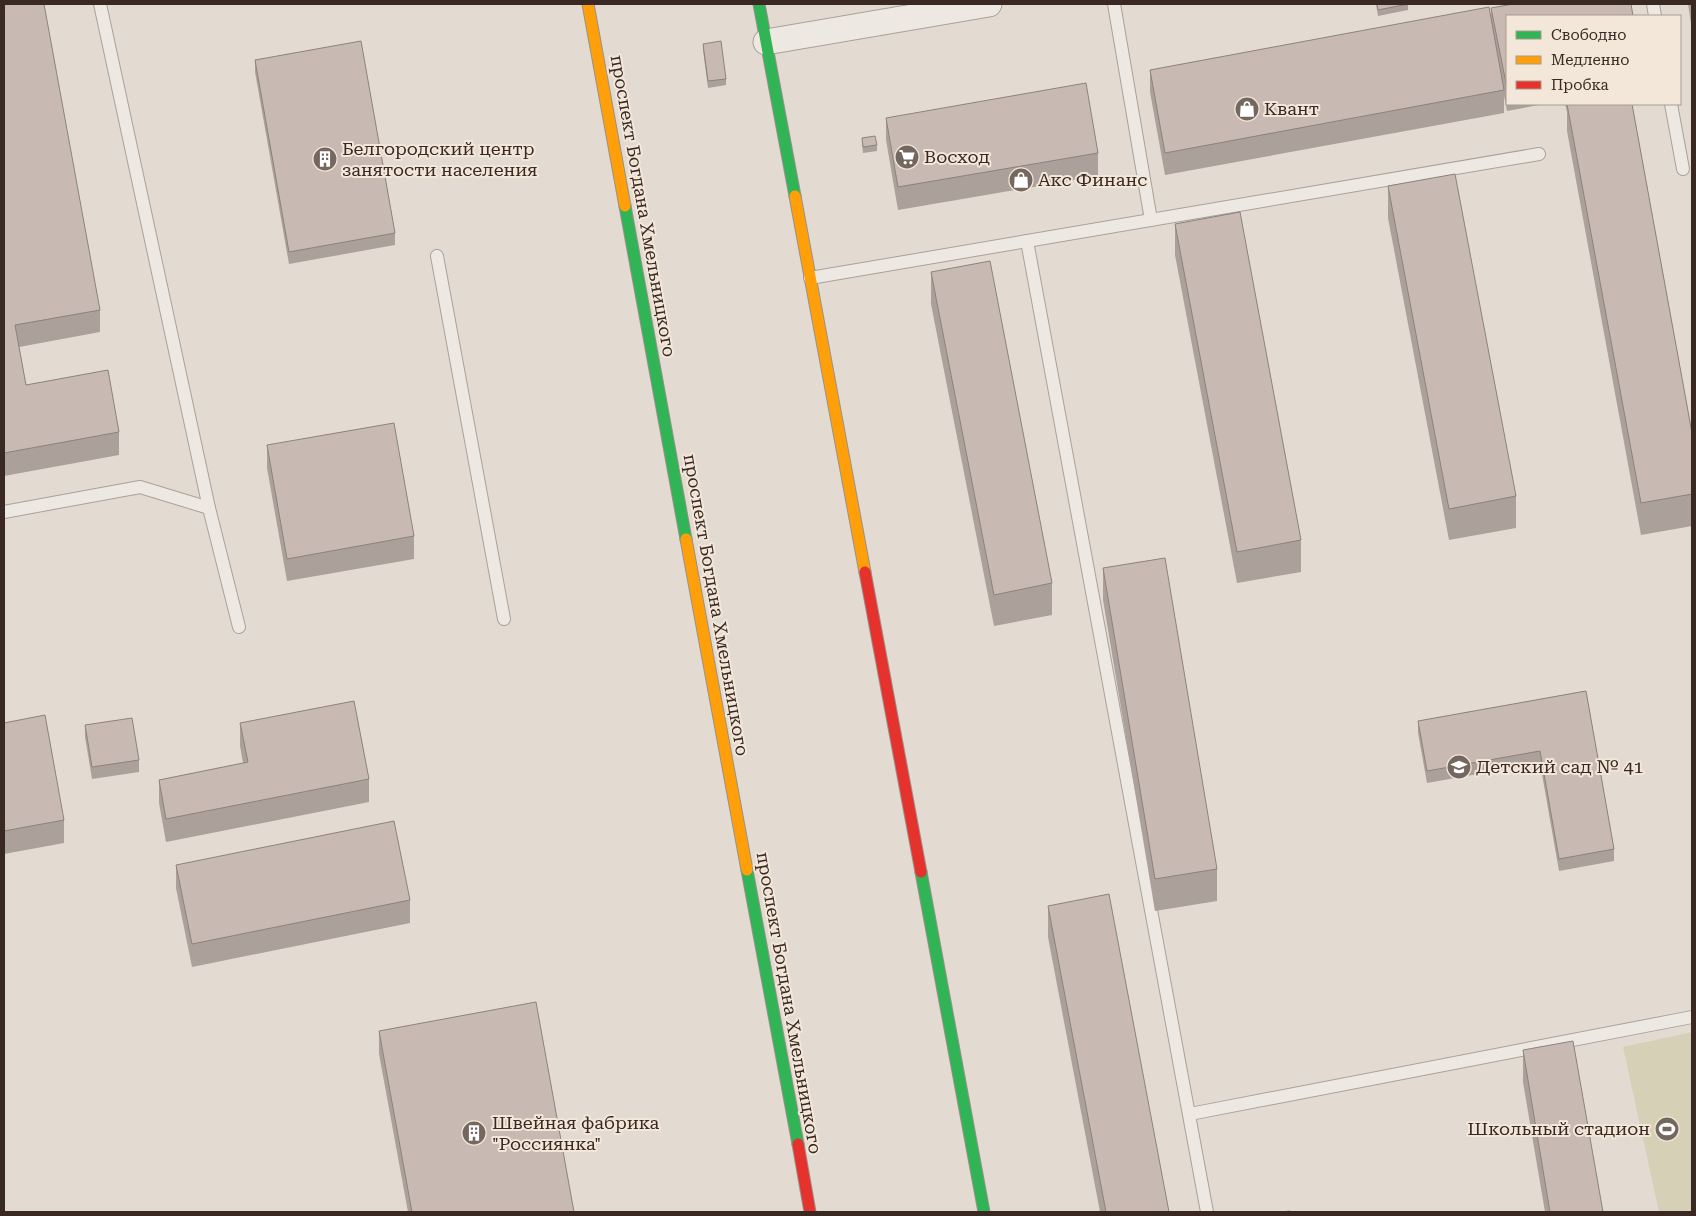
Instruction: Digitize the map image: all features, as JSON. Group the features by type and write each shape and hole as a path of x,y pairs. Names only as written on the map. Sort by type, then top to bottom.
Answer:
{"street":[{"name":"проспект Богдана Хмельницкого","path":"588,4 810,1212"},
{"path":"759,4 984,1212"},
{"path":"766,42 989,4"}],"lane":[{"path":"100,4 209,508 239,627"},
{"path":"1114,4 1151,220"},
{"path":"1671,105 1683,169"},
{"path":"810,278 1539,154"},
{"path":"1027,241 1207,1212"},
{"path":"438,256 504,619"},
{"path":"4,512 140,487 209,508"},
{"path":"1190,1114 1692,1017"}],"shaded area":[{"name":"Школьный стадион","path":"1692,1032 1692,1212 1659,1212 1623,1047"}],"building":[{"path":"4,4 44,4 100,310 15,325 26,385 108,370 119,432 4,453"},
{"path":"1377,4 1408,4 1378,10"},
{"path":"1513,4 1631,4 1633,15 1506,15 1506,83 1491,8"},
{"path":"1489,7 1504,90 1165,153 1150,70"},
{"name":"Белгородский центр занятости населения","path":"361,41 395,233 289,252 255,60"},
{"path":"721,41 726,79 708,81 703,44"},
{"path":"1086,83 1098,153 898,187 886,118"},
{"path":"1567,105 1632,105 1692,433 1692,494 1641,503"},
{"path":"875,136 877,145 863,147 862,138"},
{"path":"1455,174 1516,496 1449,509 1388,186"},
{"path":"1240,212 1301,540 1237,552 1175,224"},
{"path":"990,261 1052,583 994,595 931,272"},
{"path":"394,423 414,536 287,559 267,445"},
{"path":"1165,558 1217,869 1155,879 1103,568"},
{"path":"1586,691 1614,849 1559,859 1540,751 1427,771 1418,721"},
{"path":"354,701 369,779 166,819 159,780 248,762 240,723"},
{"path":"45,715 64,820 4,831 4,723"},
{"path":"132,718 139,760 92,767 85,725"},
{"path":"394,821 410,900 192,944 176,865"},
{"path":"1109,894 1169,1212 1106,1212 1048,906"},
{"name":"Швейная фабрика \"Россиянка\"","path":"536,1002 574,1212 412,1212 379,1031"},
{"path":"1573,1041 1603,1212 1550,1212 1523,1050"}],"traffic: fast":[{"path":"759,4 795,196"},
{"path":"625,206 686,539"},
{"path":"747,870 798,1144"},
{"path":"921,872 984,1212"}],"traffic: slow":[{"path":"588,4 625,206"},
{"path":"795,196 865,572"},
{"path":"686,539 747,870"}],"traffic: jam":[{"path":"865,572 921,872"},
{"path":"798,1144 810,1212"}],"place":[{"name":"Квант","path":"1247,109"},
{"name":"Восход","path":"907,157"},
{"name":"Белгородский центр занятости населения","path":"325,159"},
{"name":"Акс Финанс","path":"1021,180"},
{"name":"Детский сад № 41","path":"1459,767"},
{"name":"Школьный стадион","path":"1667,1129"},
{"name":"Швейная фабрика \"Россиянка\"","path":"474,1133"}]}
